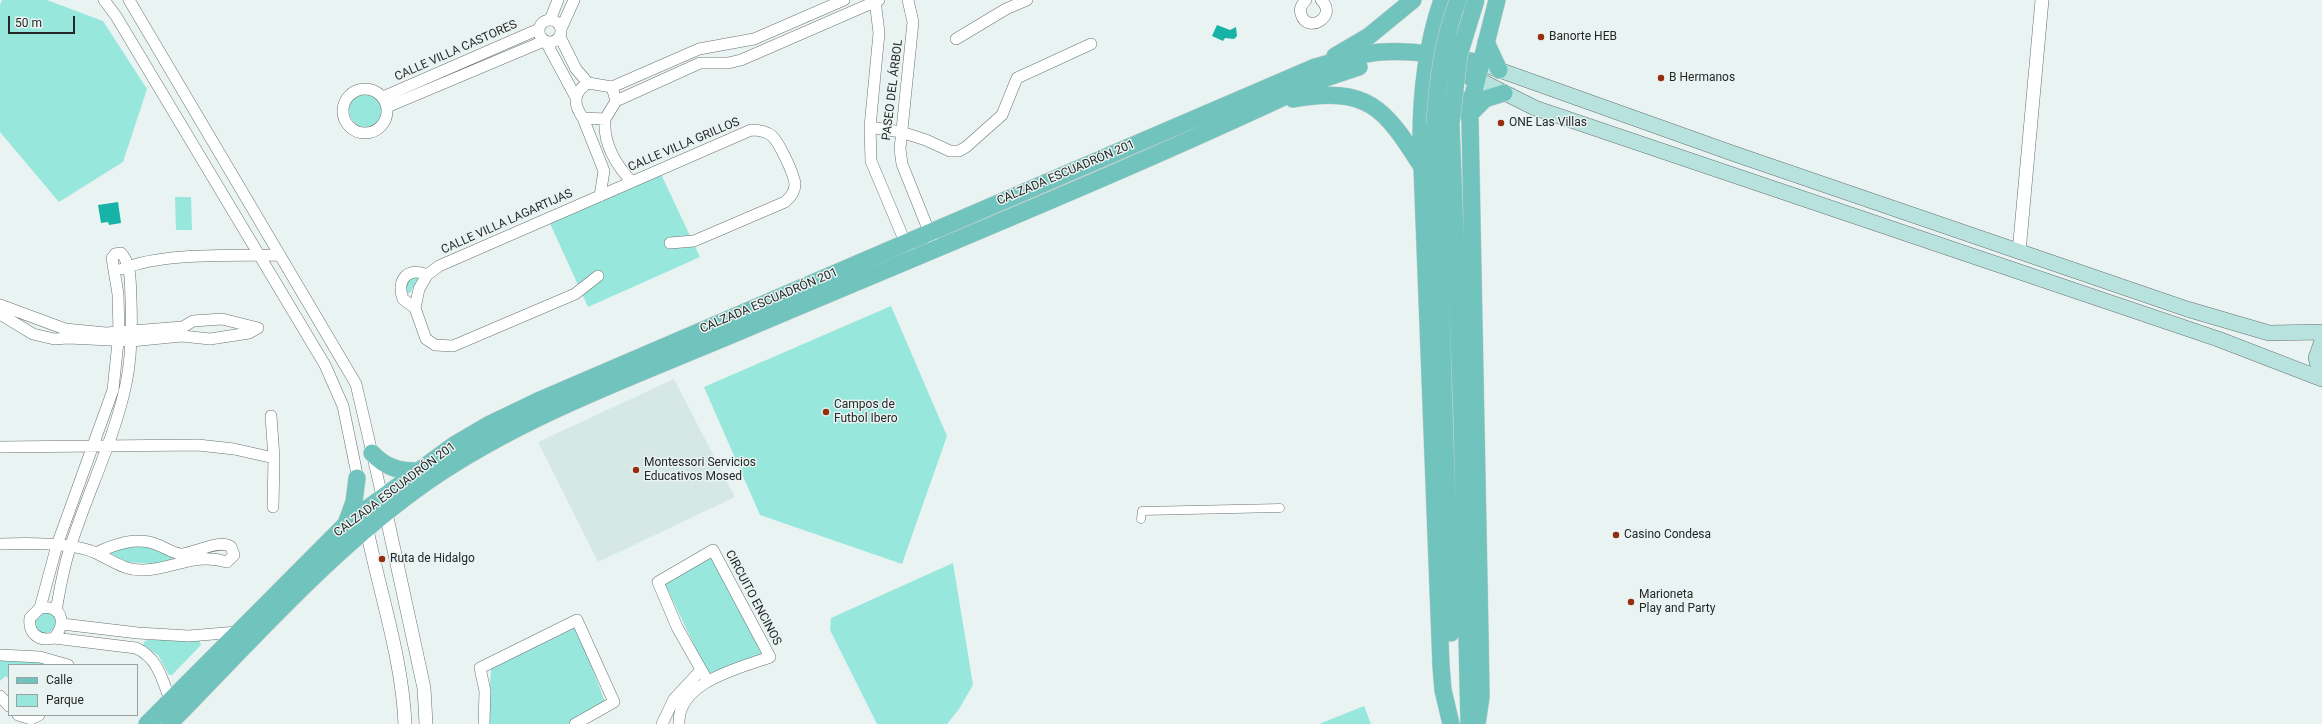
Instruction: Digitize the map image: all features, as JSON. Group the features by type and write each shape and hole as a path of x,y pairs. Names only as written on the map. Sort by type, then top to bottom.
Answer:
{"main road":[{"path":"1315,67 1369,36 1413,0"},
{"path":"1451,724 1446,414 1438,253 1435,124 1440,68 1448,26 1458,0"},
{"path":"1469,724 1462,418 1451,124 1459,55 1476,0"},
{"path":"1477,724 1481,697 1470,116 1490,22 1497,0"},
{"path":"1441,4 1426,59 1421,103 1440,660 1443,690 1451,724"},
{"path":"1441,4 1446,26 1454,32 1464,35 1479,32 1490,22"},
{"path":"1486,42 1506,73 1506,94"},
{"name":"CALZADA ESCUADRÓN 201","path":"169,724 344,548 367,529 384,504 417,470 488,425 540,400 1315,67 1380,52 1426,59 1479,71"},
{"name":"CALZADA ESCUADRÓN 201","path":"150,723 170,700 346,524 364,511 384,504 523,426 936,249 1273,102 1320,80 1358,67 1426,59"},
{"path":"1479,71 1506,73 2019,252 2258,331 2283,334 2322,332"},
{"path":"1479,71 1506,94 1535,108 2225,342 2322,379"},
{"path":"1421,103 1430,95 1440,92 1451,93 1461,99 1470,116"},
{"path":"1273,102 1328,94 1356,97 1386,117 1400,133 1423,168"},
{"path":"1470,116 1485,99 1506,94"},
{"path":"2322,341 2316,358 2322,379"},
{"path":"372,453 381,462 392,468 404,471 417,470"},
{"path":"346,524 354,502 357,478"}],"street":[{"path":"104,0 116,16 336,387 343,406 367,529 382,588 404,702 405,724"},
{"path":"129,0 356,384 424,688 426,724"},
{"path":"550,20 558,0"},
{"path":"545,41 556,41 561,33 574,0"},
{"path":"600,196 604,171 582,118 577,110 575,96 545,41 539,35 539,29 544,21 550,20 558,23 576,69 588,83 612,87 699,49 754,39 844,0"},
{"path":"632,182 620,169 612,156 605,134 605,119 616,101 700,63 728,63 741,60 877,0"},
{"name":"PASEO DEL ÁRBOL","path":"877,0 879,33 870,127 871,161 875,174 906,242 916,257"},
{"name":"PASEO DEL ÁRBOL","path":"908,0 913,22 900,149 902,164 936,249"},
{"path":"956,39 1004,4 1027,0"},
{"path":"1304,0 1300,9 1302,17 1308,22 1317,23 1326,15 1326,6 1321,0"},
{"path":"2019,252 2042,0"},
{"name":"CALLE VILLA CASTORES","path":"539,29 385,102 545,41"},
{"path":"870,127 901,132 926,140 950,151 959,151 966,147 1002,115 1017,78 1090,44"},
{"path":"575,96 582,87 588,83"},
{"path":"612,87 616,101"},
{"path":"582,118 605,119"},
{"name":"CALLE VILLA GRILLOS","path":"600,196 751,130 766,132 778,142 793,177 794,190 791,197 785,202 694,241 670,243"},
{"name":"CALLE VILLA LAGARTIJAS","path":"414,308 419,289 427,275 439,266 600,196"},
{"path":"40,657 48,639 60,631 62,624 56,610 62,576 70,547 108,445 126,384 132,336 127,263 121,253 115,254 113,268 118,294 118,337 113,390 56,545 40,608 30,618 29,625 36,637 48,639 88,642 136,648 146,652 154,660 170,700"},
{"path":"113,268 127,263 165,259 280,254"},
{"path":"427,275 420,272 412,273 404,277 400,284 403,299 414,308 426,339 434,345 453,346 575,294 598,276"},
{"path":"0,305 65,329 118,337"},
{"path":"0,314 24,330 44,337 182,336 201,339 222,338 249,333 258,328 222,319 193,321 183,328 132,336"},
{"path":"271,416 274,458 273,507"},
{"path":"0,446 198,445 234,449 274,458"},
{"path":"1141,518 1142,511 1280,508"},
{"path":"0,544 56,545 70,547 96,553 118,566 142,570 161,568 179,558 155,544 142,541 119,544 96,553"},
{"name":"CIRCUITO ENCINOS","path":"678,702 707,680 770,657 713,550 658,582 677,627 707,680"},
{"path":"40,608 51,608 56,610"},
{"path":"484,724 485,691 480,668 576,620 614,702 575,724"},
{"path":"62,624 138,633 189,636 237,632"},
{"path":"88,642 89,628"},
{"path":"136,648 138,633"},
{"path":"0,655 40,657 64,664"},
{"name":"CIRCUITO ENCINOS","path":"662,724 701,670"},
{"path":"0,696 8,705"},
{"path":"678,702 679,724"},
{"path":"17,718 31,719 38,716"}],"shaded area":[{"name":"Montessori Servicios Educativos Mosed","path":"674,379 735,497 598,562 538,442"}],"green space":[{"path":"2,0 47,0 103,21 147,89 123,162 59,202 0,132 0,5"},
{"path":"366,93 378,98 383,110 378,122 366,127 354,122 349,110 354,98"},
{"path":"660,172 700,257 588,307 548,219"},
{"path":"175,197 191,197 192,230 176,230"},
{"path":"421,275 409,294 405,289 406,280"},
{"name":"Campos de Futbol Ibero","path":"891,306 947,436 902,564 760,515 704,387"},
{"path":"127,546 148,546 171,555 172,558 171,561 154,564 115,561 110,555 111,552"},
{"path":"714,556 763,653 708,674 664,582"},
{"path":"953,563 973,685 959,709 947,724 877,724 830,630 831,618"},
{"path":"45,611 53,614 56,622 53,630 45,633 37,630 34,622 37,614"},
{"path":"577,627 605,702 571,724 488,724 491,668"},
{"path":"147,640 199,640 201,645 172,675 169,675 158,655 143,645"},
{"path":"0,661 41,661 50,664 8,664 8,679 6,676 0,681"},
{"path":"1364,706 1371,724 1319,724"}],"water":[{"path":"1217,25 1230,30 1236,27 1237,36 1234,39 1225,38 1223,41 1212,36"},
{"path":"118,202 121,223 109,225 108,222 101,223 98,205"}],"place":[{"name":"Banorte HEB","path":"1541,37"},
{"name":"B Hermanos","path":"1661,78"},
{"name":"ONE Las Villas","path":"1501,123"},
{"name":"Campos de Futbol Ibero","path":"826,412"},
{"name":"Montessori Servicios Educativos Mosed","path":"636,470"},
{"name":"Casino Condesa","path":"1616,535"},
{"name":"Ruta de Hidalgo","path":"382,559"},
{"name":"Marioneta Play and Party","path":"1631,602"}]}
